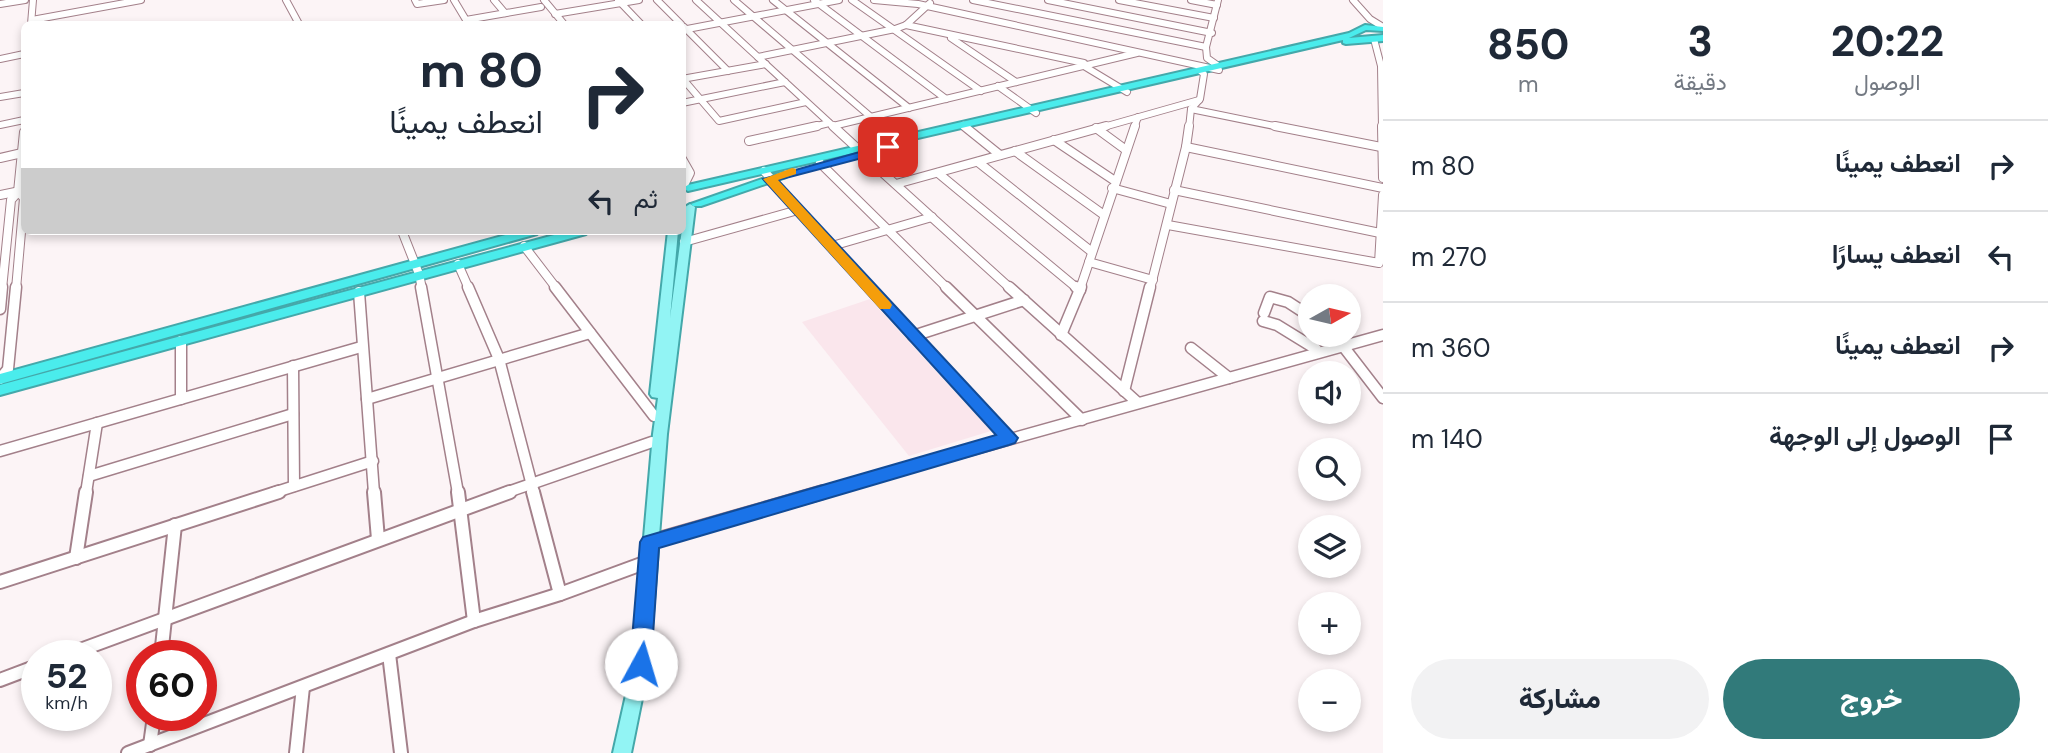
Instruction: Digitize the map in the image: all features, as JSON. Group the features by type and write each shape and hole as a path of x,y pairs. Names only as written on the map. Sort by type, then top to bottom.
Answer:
{"highway":[{"path":"690,207 767,175 1352,35 1363,28 1381,27"},
{"path":"1363,28 1370,35 1379,38"},
{"path":"1213,69 1338,42 1379,38"},
{"path":"686,187 767,175 860,151"},
{"path":"686,188 699,194 690,207"},
{"path":"0,379 417,269 518,238 545,235"},
{"path":"0,390 359,292 417,269 458,264 518,238"}],"main road":[{"path":"622,753 641,664 650,536 645,501 679,247 674,235"},
{"path":"655,436 654,416 682,235"}],"street":[{"path":"0,4 25,0"},
{"path":"31,21 33,0"},
{"path":"36,21 141,0"},
{"path":"286,0 297,21"},
{"path":"415,0 418,4 444,0"},
{"path":"454,0 466,20 541,7"},
{"path":"494,0 505,13"},
{"path":"536,0 553,21"},
{"path":"544,0 561,21"},
{"path":"555,14 639,0"},
{"path":"657,0 677,21"},
{"path":"696,0 1138,403"},
{"path":"734,0 871,117"},
{"path":"774,0 909,108"},
{"path":"686,27 839,0"},
{"path":"852,0 981,91"},
{"path":"874,0 930,3 1213,69"},
{"path":"973,0 1206,47"},
{"path":"1048,0 1212,33"},
{"path":"1119,0 1214,18"},
{"path":"1191,0 1218,2 1212,33 1206,47 1207,58 1213,69"},
{"path":"1353,0 1381,27"},
{"path":"620,2 638,21"},
{"path":"816,2 946,99"},
{"path":"1124,30 1136,2"},
{"path":"758,57 895,29 906,25 930,3"},
{"path":"1363,28 1364,13"},
{"path":"906,25 1086,65 1125,90"},
{"path":"686,30 728,71"},
{"path":"945,34 1016,82"},
{"path":"1379,38 1383,178"},
{"path":"749,141 871,117 1141,52"},
{"path":"0,59 21,55"},
{"path":"686,79 765,64"},
{"path":"1124,391 1168,225 1186,147 1191,109 1200,99 1213,69"},
{"path":"686,80 719,121 806,102"},
{"path":"686,102 785,82"},
{"path":"998,86 1034,111"},
{"path":"0,97 21,94"},
{"path":"896,184 1200,99"},
{"path":"1191,109 1381,147"},
{"path":"1061,335 1080,290 1138,117"},
{"path":"0,125 21,121"},
{"path":"965,127 1000,155"},
{"path":"1096,128 1126,150"},
{"path":"1054,140 1113,185 1171,205"},
{"path":"1186,147 1383,188"},
{"path":"1015,151 1104,215"},
{"path":"0,158 21,153"},
{"path":"978,162 1092,252"},
{"path":"820,163 1082,420"},
{"path":"686,166 690,180 686,185"},
{"path":"938,173 1080,290"},
{"path":"767,175 913,337 1009,438"},
{"path":"1174,190 1380,233"},
{"path":"0,195 21,191"},
{"path":"0,309 3,241 11,200 21,191"},
{"path":"1168,225 1379,263 1383,195"},
{"path":"679,247 799,210"},
{"path":"832,246 932,217"},
{"path":"0,379 8,369 21,230"},
{"path":"403,235 417,269 461,509 474,621"},
{"path":"518,238 654,416"},
{"path":"1089,262 1153,280"},
{"path":"458,264 499,359 561,594"},
{"path":"2,277 17,273"},
{"path":"359,292 360,347 379,539"},
{"path":"1298,309 1270,297 1264,317 1298,337"},
{"path":"913,337 1024,300"},
{"path":"367,399 590,332"},
{"path":"1362,340 1383,335"},
{"path":"181,341 181,399"},
{"path":"0,451 360,347"},
{"path":"1313,347 1316,353"},
{"path":"650,536 1082,420 1337,347"},
{"path":"1341,347 1383,398"},
{"path":"1191,348 1229,378"},
{"path":"293,366 294,486"},
{"path":"89,476 292,414"},
{"path":"76,558 97,423"},
{"path":"107,640 655,436"},
{"path":"0,582 373,461"},
{"path":"163,640 175,525"},
{"path":"128,753 159,746 474,621 561,594 648,562"},
{"path":"389,654 401,753"},
{"path":"0,680 21,672"},
{"path":"296,753 303,687"}],"shaded area":[{"path":"870,299 991,431 909,456 802,322"}],"slow traffic":[{"path":"792,172 769,179 885,305"}],"route":[{"path":"641,664 649,542 1009,438 769,179 820,163 888,147"}]}
